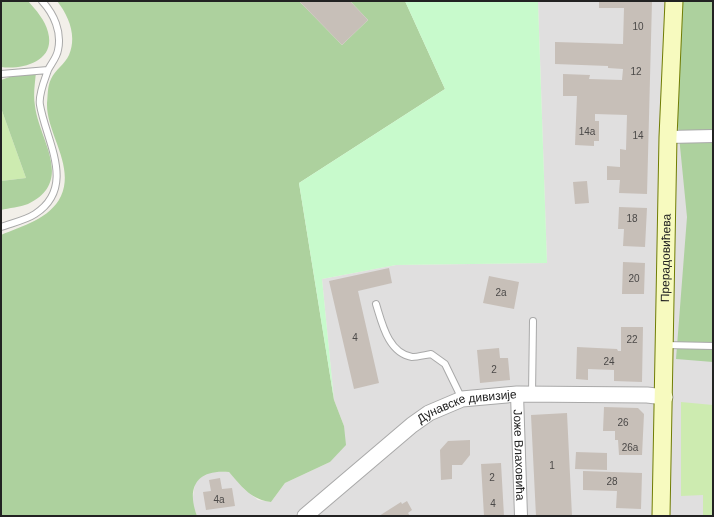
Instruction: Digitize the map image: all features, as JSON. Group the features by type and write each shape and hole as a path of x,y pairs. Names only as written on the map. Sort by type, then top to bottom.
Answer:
{"main road":[{"name":"Прерадовићева","path":"661,516 665,397 668,137 674,1"}],"street":[{"path":"668,137 713,136"},
{"name":"Дунавске дивизије","path":"305,516 412,425 429,413 462,399 517,394 647,395 665,397"},
{"name":"Јоже Влаховића","path":"517,394 521,516"}],"lane":[{"path":"1,227 35,214 47,203 57,184 54,154 39,103 48,70 58,51 59,39 56,23 42,1"},
{"path":"1,74 48,70"},
{"path":"376,304 384,330 396,350 412,357 431,354 445,364 462,399"},
{"path":"532,394 533,321"},
{"path":"665,345 713,346"}],"shaded area":[{"path":"538,1 713,1 713,516 197,516 192,503 195,483 204,474 216,471 229,472 244,489 258,500 271,502 285,483 330,462 344,426 334,400 322,279 396,265 547,263"}],"green space":[{"path":"1,1 28,1 42,19 47,28 49,42 47,50 36,62 19,67 1,67"},
{"path":"57,1 299,1 342,45 368,20 350,1 405,1 445,89 299,183 334,400 344,426 346,445 330,462 285,483 271,502 257,498 247,492 229,472 218,472 202,477 197,482 193,496 197,516 1,516 1,235 35,221 50,211 61,196 64,184 65,173 51,126 47,103 50,82 69,55 72,41 72,34 68,20"},
{"path":"405,1 538,1 547,263 396,265 322,279 334,400 299,183 445,89"},
{"path":"677,1 713,1 713,362 676,359 687,217 678,126"},
{"path":"36,72 34,102 51,159 52,172 49,184 42,195 28,204 1,210 1,181 26,178 1,108 1,80 15,75"},
{"path":"1,108 26,178 1,181"},
{"path":"681,402 713,405 713,516 703,516 703,495 681,496"}],"building":[{"path":"299,1 350,1 368,20 342,45"},
{"path":"599,1 652,1 647,194 619,193 620,180 607,180 607,166 620,167 620,149 626,150 627,115 595,114 595,121 599,121 599,141 594,141 594,146 575,145 577,96 563,96 563,74 590,75 589,79 622,80 623,69 608,68 608,66 555,64 555,42 623,44 624,8 599,8"},
{"path":"587,181 589,203 575,204 573,182"},
{"path":"619,207 647,208 645,247 623,246 624,229 618,229"},
{"path":"623,262 645,263 644,294 622,294"},
{"path":"389,268 392,283 358,291 379,383 354,389 329,281"},
{"path":"489,276 519,282 514,309 483,303"},
{"path":"621,327 643,327 642,382 614,381 614,370 588,369 588,380 576,379 577,347 617,349 618,351 621,351"},
{"path":"499,348 500,358 508,358 510,380 480,383 477,350"},
{"path":"604,407 638,408 644,414 642,455 619,455 618,440 615,440 615,431 603,431"},
{"path":"567,413 572,516 536,516 531,415"},
{"path":"470,440 470,455 462,465 452,465 452,479 441,480 440,450 448,441"},
{"path":"576,452 607,453 607,470 575,469"},
{"path":"501,463 504,516 484,516 481,464"},
{"path":"583,471 642,473 641,509 616,508 617,491 583,490"},
{"path":"220,478 222,489 232,488 235,506 206,510 203,492 211,491 209,480"},
{"path":"407,501 412,510 408,513 410,516 379,516 401,502 402,504"}]}
